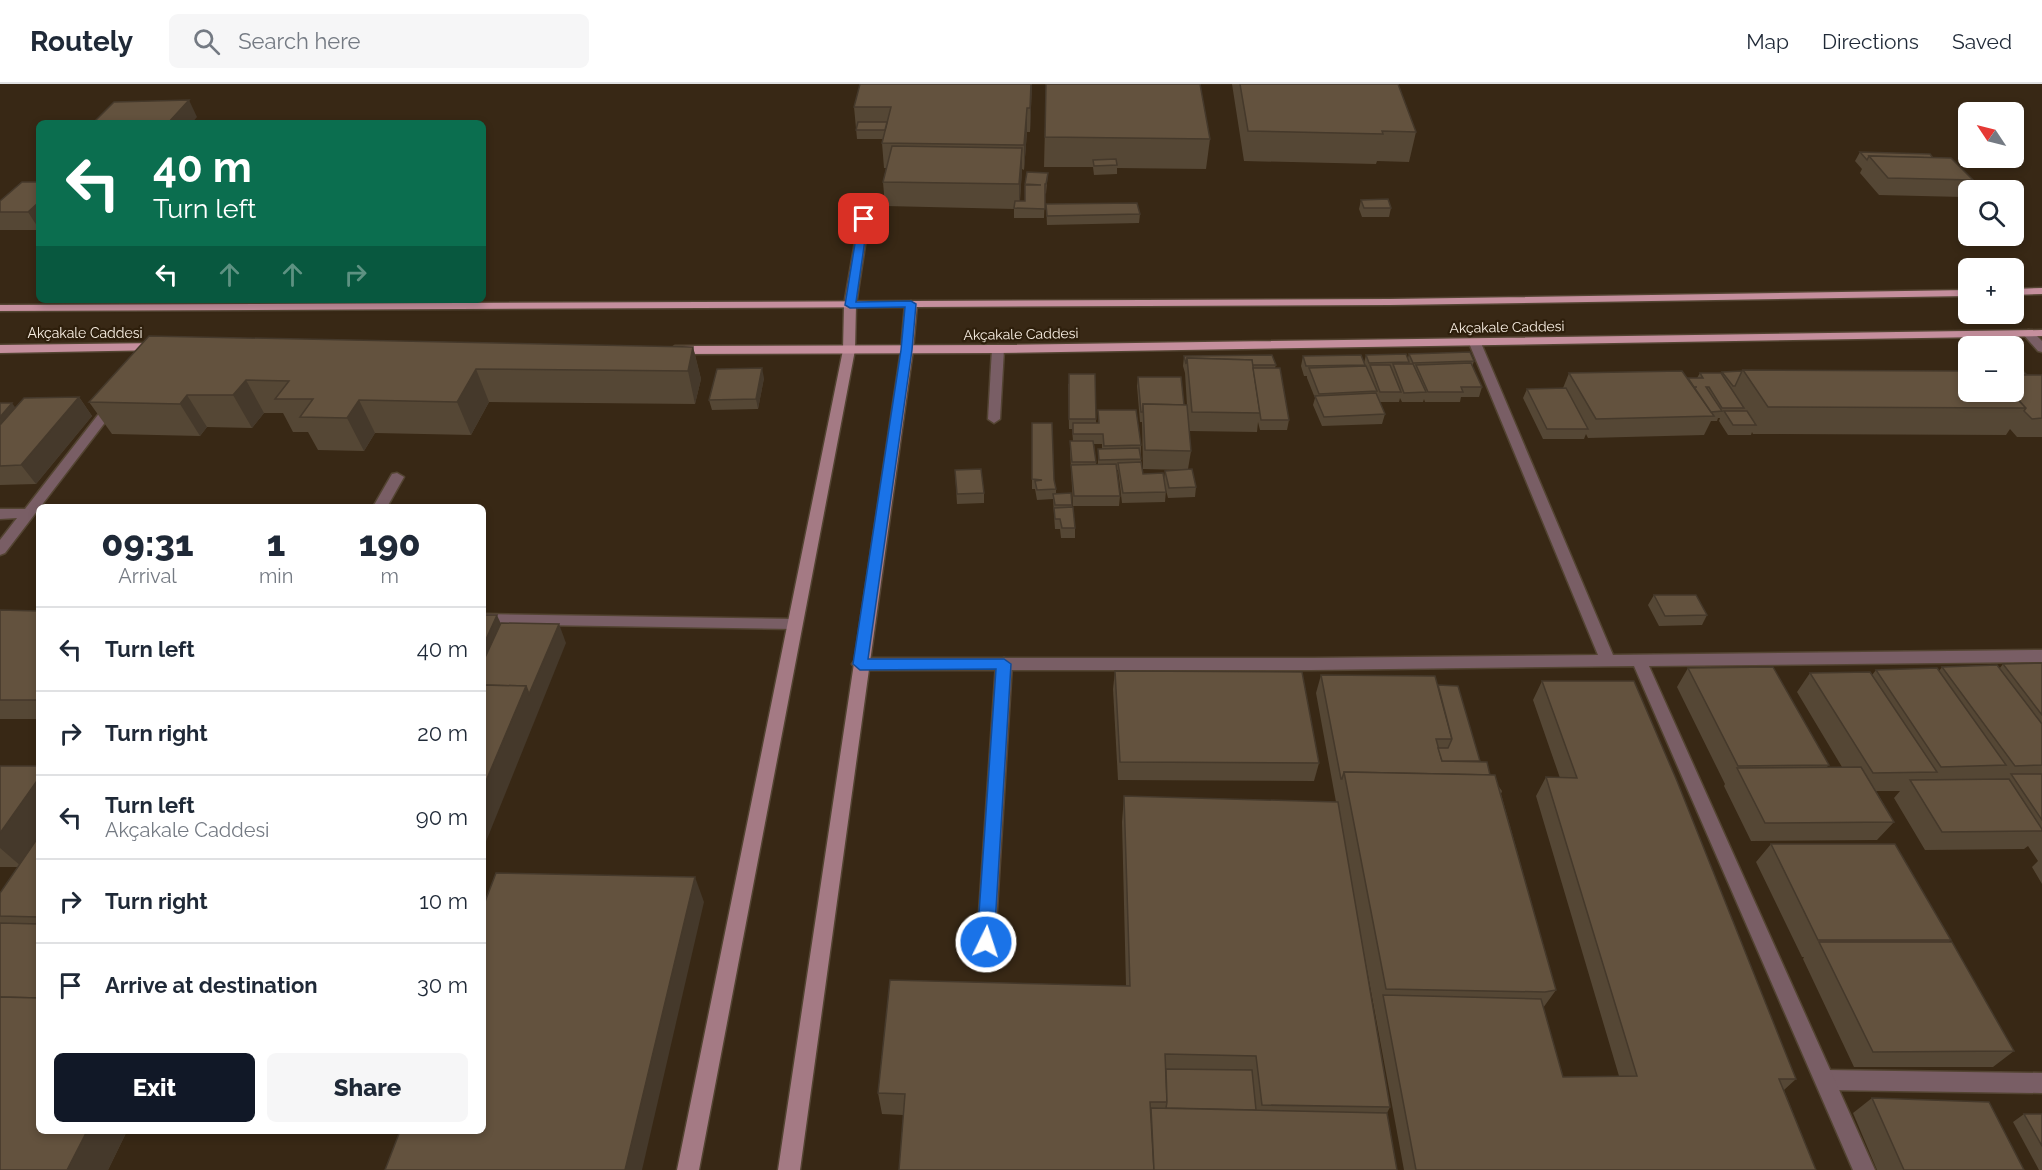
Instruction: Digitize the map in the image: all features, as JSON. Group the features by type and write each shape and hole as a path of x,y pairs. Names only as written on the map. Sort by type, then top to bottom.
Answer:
{"main road":[{"path":"2024,292 2042,291"},
{"name":"Akçakale Caddesi","path":"0,308 1378,302 1958,293"},
{"path":"789,1170 907,350 911,304"},
{"path":"688,1170 849,350 850,305"},
{"name":"Akçakale Caddesi","path":"658,350 998,349 2042,333"},
{"name":"Akçakale Caddesi","path":"0,349 158,350"}],"street":[{"path":"850,305 864,219"},
{"path":"2028,333 2042,348"},
{"path":"1475,343 1608,661"},
{"path":"994,419 998,349"},
{"path":"0,550 121,393"},
{"path":"382,504 397,477"},
{"path":"0,513 28,513"},
{"path":"486,619 795,624"},
{"path":"860,664 1639,661 2042,656"},
{"path":"1639,661 1864,1170"},
{"path":"986,942 1004,664"},
{"path":"1826,1080 2042,1083"}],"building":[{"path":"860,84 1031,84 1024,145 882,143 891,107 854,107"},
{"path":"1046,84 1200,84 1210,139 1045,137"},
{"path":"1240,84 1398,84 1416,132 1382,131 1383,134 1248,131"},
{"path":"189,100 171,120 96,120 114,102"},
{"path":"858,122 887,122 885,130 856,130"},
{"path":"892,146 1022,148 1019,184 883,182"},
{"path":"1860,152 1930,154 1933,158 1869,156 1867,160"},
{"path":"1869,156 1951,158 1958,168 1961,168 1973,180 1888,178"},
{"path":"1116,159 1117,165 1094,166 1093,160"},
{"path":"1027,172 1048,173 1045,184 1045,209 1014,208 1015,201 1025,201 1025,185 1041,185 1025,184"},
{"path":"22,182 36,182 36,205 28,212 0,212 0,201"},
{"path":"1388,199 1391,208 1364,208 1361,200"},
{"path":"1137,203 1140,214 1047,216 1046,204"},
{"path":"149,336 693,347 688,371 476,369 457,402 359,400 347,418 300,417 313,399 275,399 289,381 246,380 233,395 187,395 180,404 89,402"},
{"path":"1470,352 1474,361 1413,363 1409,354"},
{"path":"1406,354 1409,362 1369,363 1366,355"},
{"path":"1272,355 1276,365 1252,365 1252,360 1187,358 1186,364 1184,356"},
{"path":"1361,355 1365,365 1306,366 1303,356"},
{"path":"1187,358 1252,360 1260,413 1192,412"},
{"path":"1471,363 1482,387 1461,387 1463,392 1428,392 1416,365"},
{"path":"1393,364 1413,364 1426,392 1404,393"},
{"path":"1370,365 1390,365 1401,392 1380,392"},
{"path":"1366,366 1377,391 1319,394 1309,368"},
{"path":"762,368 756,399 709,400 717,369"},
{"path":"1253,368 1280,368 1289,420 1261,420"},
{"path":"1743,370 1958,371 1958,402 2020,402 2026,408 1768,407"},
{"path":"1682,371 1714,416 1596,419 1569,373"},
{"path":"1742,371 1735,386 1722,372"},
{"path":"1700,373 1721,373 1744,408 1722,408 1709,387 1706,387 1722,411 1711,412 1688,378 1703,378"},
{"path":"1069,374 1095,374 1096,419 1069,419"},
{"path":"2024,375 2042,375 2042,418 2032,419 2024,411 2026,408 2020,402 2024,402"},
{"path":"1138,377 1181,377 1184,405 1143,404 1143,412 1141,412"},
{"path":"1566,388 1588,429 1547,429 1527,389"},
{"path":"1376,393 1385,414 1324,417 1315,396"},
{"path":"79,397 21,465 0,466 0,425 24,398"},
{"path":"0,403 12,403 0,417"},
{"path":"1143,404 1187,405 1191,451 1145,450"},
{"path":"1098,410 1136,410 1141,445 1104,446 1103,434 1073,434 1073,423 1099,423"},
{"path":"1724,411 1747,411 1756,425 1733,425"},
{"path":"1032,423 1052,423 1056,489 1037,490 1035,481 1042,480 1032,479"},
{"path":"1070,441 1093,441 1096,462 1072,462"},
{"path":"1139,448 1141,459 1099,460 1098,449"},
{"path":"1141,462 1143,474 1163,473 1166,492 1123,493 1118,463"},
{"path":"1116,464 1120,496 1074,496 1071,465"},
{"path":"981,469 984,493 957,494 955,470"},
{"path":"1192,469 1196,487 1169,488 1165,471"},
{"path":"1071,493 1072,505 1055,505 1053,494"},
{"path":"1073,507 1075,528 1062,528 1060,519 1055,519 1054,508"},
{"path":"1654,595 1696,595 1707,615 1665,616"},
{"path":"0,610 36,611 36,700 0,700"},
{"path":"486,615 497,615 486,639"},
{"path":"501,623 559,624 529,694 526,686 486,685 486,656"},
{"path":"2042,663 2042,715 2003,664"},
{"path":"1997,665 2042,724 2042,765 2015,766 1942,667"},
{"path":"1773,667 1829,765 1738,766 1688,668"},
{"path":"1937,668 2006,765 1941,767 1876,670"},
{"path":"1115,671 1302,672 1319,763 1120,762"},
{"path":"1870,672 1937,772 1873,773 1810,673"},
{"path":"1321,675 1435,676 1452,739 1436,739 1442,761 1487,762 1490,775 1344,772 1341,779"},
{"path":"1542,681 1634,681 1677,781 1796,1079 1779,1079 1816,1170 1416,1170 1383,995 1541,999 1563,1077 1637,1076 1546,777 1577,778"},
{"path":"486,685 526,686 486,781"},
{"path":"1438,685 1458,686 1480,761 1442,761 1438,748 1448,748 1452,739"},
{"path":"0,766 36,766 36,782 0,833"},
{"path":"1861,767 1894,822 1765,823 1737,768"},
{"path":"1344,772 1495,775 1556,990 1545,992 1386,989"},
{"path":"2011,774 2042,774 2042,820"},
{"path":"2009,779 2042,831 1942,832 1910,780"},
{"path":"1124,796 1338,802 1390,1107 1262,1105 1256,1056 1165,1054 1167,1102 1150,1102 1154,1170 899,1170 905,1094 878,1093 890,980 1130,986"},
{"path":"36,840 36,917 0,916 0,893"},
{"path":"1771,844 1895,844 1951,940 1818,940"},
{"path":"496,873 695,877 625,1170 385,1170 399,1134 486,1134 486,899"},
{"path":"0,923 36,924 36,998 0,997"},
{"path":"1819,942 1952,942 2014,1051 1873,1052"},
{"path":"0,997 36,998 36,1134 85,1134 67,1170 0,1170"},
{"path":"1166,1069 1252,1070 1256,1110 1166,1108"},
{"path":"1872,1098 1989,1102 2024,1170 1904,1170"},
{"path":"1151,1108 1387,1113 1397,1170 1154,1170"},
{"path":"2024,1114 2042,1114 2042,1146"}],"route":[{"path":"864,219 850,305 911,304 907,350 860,664 1004,664 986,942"}]}
